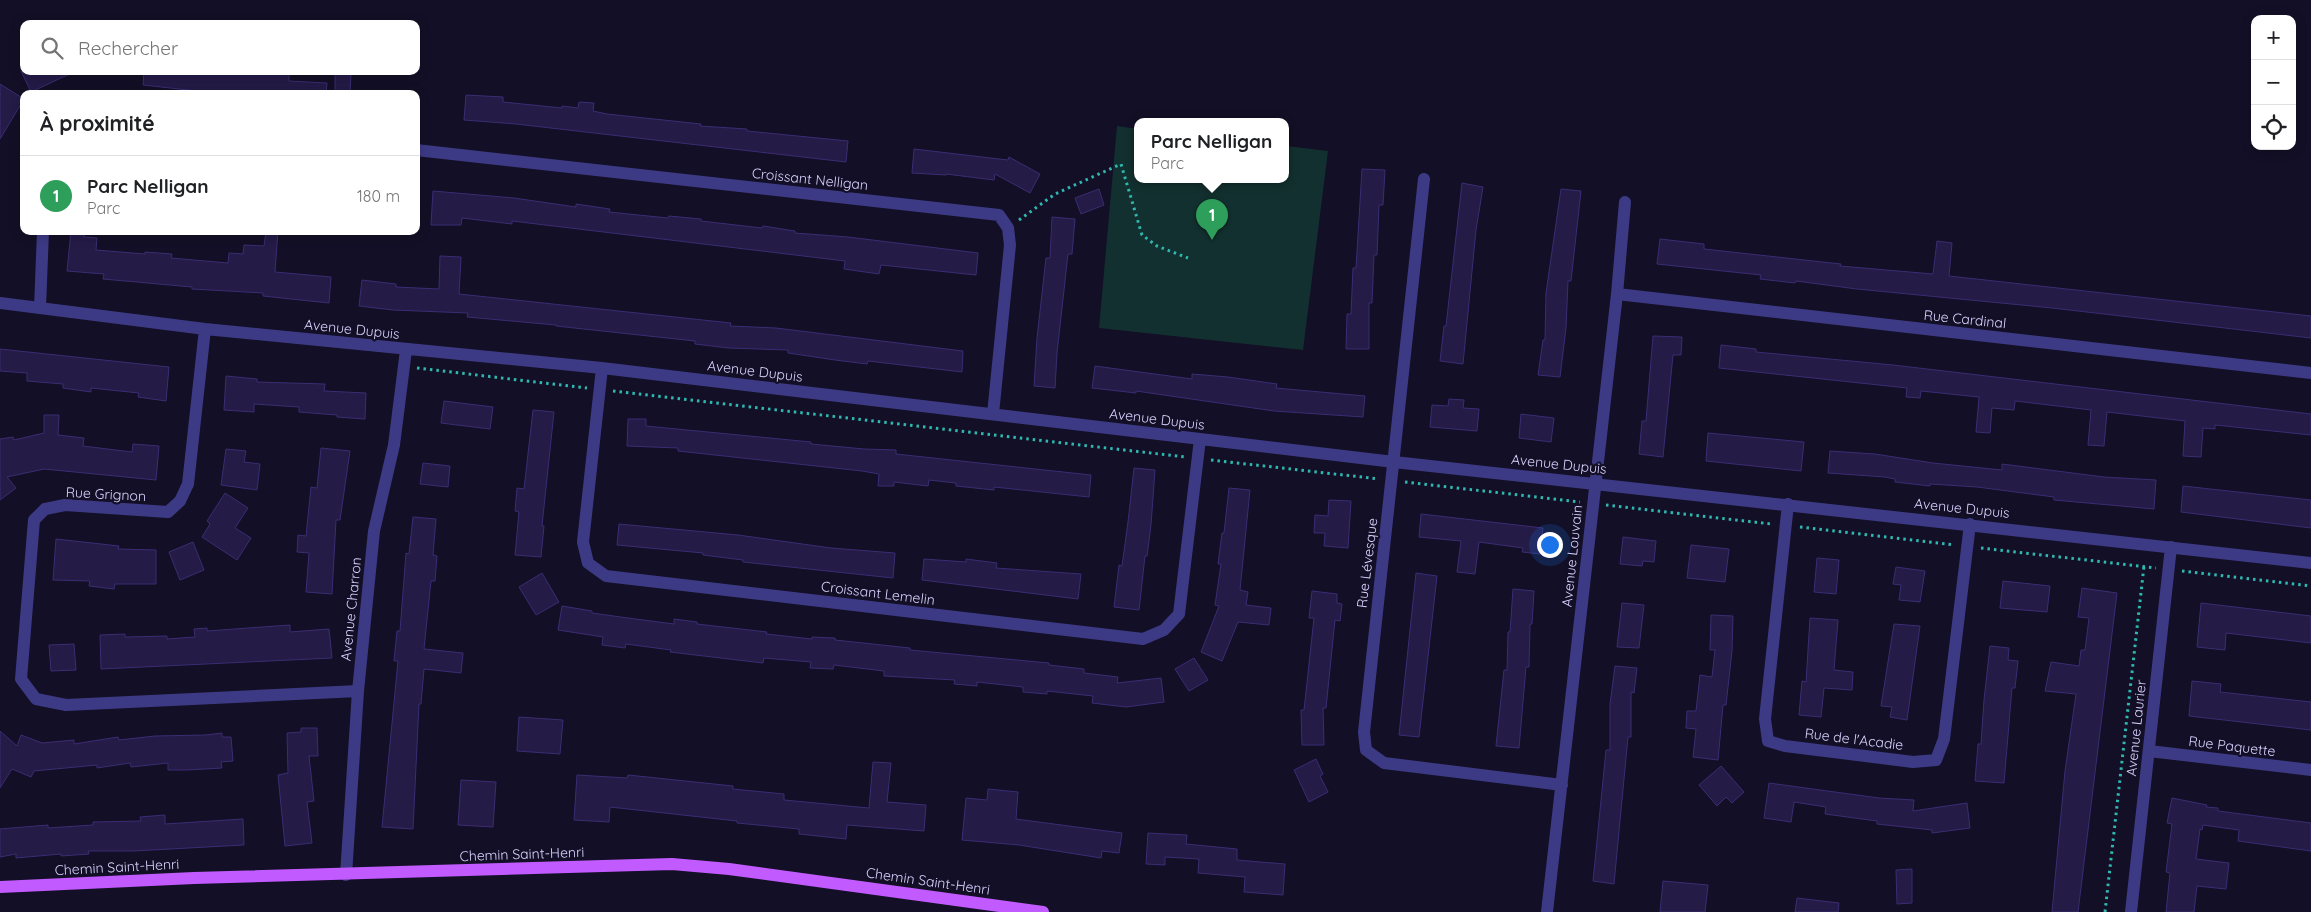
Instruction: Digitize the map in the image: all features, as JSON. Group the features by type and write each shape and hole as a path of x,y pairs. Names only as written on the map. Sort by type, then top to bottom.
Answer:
{"main road":[{"name":"Chemin Saint-Henri","path":"0,887 194,878 672,864 729,869 1042,912"}],"street":[{"name":"Croissant Nelligan","path":"420,150 999,215 1008,228"},
{"name":"Rue Lévesque","path":"1424,179 1364,732 1366,750 1384,764 1562,785"},
{"name":"Avenue Louvain","path":"1547,912 1594,483 1617,294 1625,202"},
{"path":"993,414 1010,245 1008,228"},
{"path":"40,308 43,235"},
{"name":"Rue Cardinal","path":"1617,294 2311,373"},
{"name":"Avenue Dupuis","path":"0,304 205,329 602,368 1394,462 2311,563"},
{"name":"Rue Grignon","path":"205,329 188,484 180,501 168,512 65,505 45,509 34,520 21,679 36,699 66,705 358,691"},
{"name":"Avenue Charron","path":"346,875 358,691 374,532 394,445 406,350"},
{"name":"Croissant Lemelin","path":"602,368 583,542 588,563 606,576 1143,639 1164,630 1179,614 1200,439"},
{"name":"Rue de l'Acadie","path":"1788,504 1765,719 1768,741 1785,746 1913,762 1936,760 1944,739 1970,524"},
{"name":"Avenue Laurier","path":"2131,912 2172,547"},
{"name":"Rue Paquette","path":"2149,751 2311,770"}],"path":[{"path":"1008,228 1055,194 1121,164 1142,235 1157,246 1188,258"},
{"path":"415,368 582,388"},
{"path":"612,391 1182,456"},
{"path":"1212,460 1377,479"},
{"path":"1406,482 1578,502"},
{"path":"1611,505 1768,524"},
{"path":"1802,528 1950,544"},
{"path":"1983,548 2153,567"},
{"path":"2105,912 2144,566"},
{"path":"2185,571 2311,586"}],"green space":[{"path":"1117,126 1134,128 1134,183 1289,183 1289,146 1328,151 1303,350 1099,328"}],"building":[{"path":"23,75 67,75 35,90 30,90"},
{"path":"144,75 289,75 289,81 327,83 326,90 188,90 143,85"},
{"path":"335,75 351,75 350,90 335,90"},
{"path":"0,84 20,96 20,106 0,139"},
{"path":"466,95 503,97 503,102 562,108 562,106 578,108 579,102 594,103 593,111 607,114 701,124 700,126 747,129 747,131 848,141 846,162 516,124 464,120"},
{"path":"914,149 1008,160 1009,157 1040,174 1030,193 995,174 994,180 946,174 912,173"},
{"path":"1362,169 1385,170 1383,205 1379,205 1377,255 1374,255 1372,303 1369,303 1369,349 1346,349 1347,314 1351,314 1353,268 1356,268"},
{"path":"1462,183 1483,187 1476,230 1463,364 1440,361 1444,326 1446,326"},
{"path":"1099,189 1104,205 1081,214 1075,198"},
{"path":"1561,189 1581,191 1571,281 1568,281 1566,328 1560,377 1538,375 1543,340 1545,340 1546,293"},
{"path":"433,191 514,198 576,207 576,204 610,209 609,212 668,218 669,216 701,219 701,221 762,228 763,226 795,231 795,233 848,237 978,253 976,275 881,265 879,274 844,269 845,261 512,221 512,224 462,218 461,225 431,225"},
{"path":"1052,217 1075,219 1072,254 1068,254 1055,388 1034,386 1046,258 1050,258"},
{"path":"71,235 84,235 84,237 97,238 96,250 172,254 171,258 228,263 229,253 243,254 244,245 264,246 265,235 278,235 275,272 331,277 329,303 263,296 263,293 192,289 192,287 103,279 104,274 67,271"},
{"path":"1660,239 1704,244 1704,249 1841,264 1840,266 1933,274 1937,241 1952,243 1949,276 2311,316 2311,338 2052,308 1857,289 1796,281 1795,283 1760,279 1761,275 1657,264"},
{"path":"440,256 461,257 459,294 731,323 730,326 776,328 963,351 962,372 868,361 867,364 835,360 788,353 788,350 728,348 695,344 695,341 467,317 468,313 393,310 359,306 362,280 396,284 396,287 439,289"},
{"path":"1653,336 1682,337 1681,355 1673,355 1663,457 1639,454 1642,421 1646,421"},
{"path":"1721,345 1756,349 1756,352 1893,365 2311,414 2311,435 2215,425 2215,429 2203,428 2201,457 2183,456 2185,421 2107,412 2104,446 2088,445 2091,410 2015,401 2014,410 1992,408 1990,433 1976,432 1979,397 1921,391 1920,398 1906,397 1907,388 1719,368"},
{"path":"0,349 169,367 166,401 138,397 139,393 91,388 91,392 63,388 63,384 27,381 27,373 0,371"},
{"path":"1095,366 1192,379 1192,374 1228,377 1277,384 1276,388 1365,396 1363,417 1274,411 1136,391 1136,393 1092,388"},
{"path":"226,376 257,379 257,382 325,384 324,391 366,393 365,419 299,412 299,407 254,404 254,412 224,410"},
{"path":"1449,399 1464,400 1463,408 1479,409 1477,431 1430,427 1432,405 1448,406"},
{"path":"444,401 493,407 490,429 441,423"},
{"path":"533,410 554,412 542,526 544,526 541,557 515,555 519,512 515,511 517,488 524,489"},
{"path":"1521,414 1554,418 1551,442 1519,438"},
{"path":"44,415 59,415 58,435 84,438 83,446 132,452 133,444 159,446 156,480 44,469 7,477 16,488 0,500 0,439 13,437 14,440 44,433"},
{"path":"628,419 646,419 646,426 811,442 811,444 896,450 896,454 1091,475 1089,497 994,487 994,490 956,486 956,483 929,480 928,486 894,482 894,486 878,486 879,474 862,471 678,451 678,448 627,446"},
{"path":"1708,433 1804,442 1801,471 1706,461"},
{"path":"321,448 350,451 340,520 336,520 332,594 306,592 309,553 297,552 298,535 306,536 311,487 317,488"},
{"path":"226,449 246,451 244,462 260,464 257,490 221,485"},
{"path":"1830,451 1875,454 1933,463 2002,470 2002,464 2104,477 2156,480 2154,509 2054,500 2054,497 1977,487 1930,484 1930,486 1895,482 1895,479 1885,477 1828,473"},
{"path":"423,463 450,466 448,487 420,484"},
{"path":"1134,468 1155,470 1151,525 1147,556 1145,556 1139,610 1114,607 1119,565 1122,566"},
{"path":"2183,486 2311,500 2311,528 2181,512"},
{"path":"1229,488 1250,490 1240,590 1248,592 1246,605 1271,608 1269,625 1238,622 1222,661 1201,652 1219,606 1215,605 1221,564 1218,564"},
{"path":"225,493 248,508 235,528 251,538 237,560 202,537 210,524 207,521"},
{"path":"1329,500 1351,501 1348,548 1324,546 1325,533 1314,533 1315,515 1328,516"},
{"path":"1421,514 1543,528 1540,554 1522,552 1523,548 1479,542 1475,574 1457,572 1461,541 1419,537"},
{"path":"413,517 436,519 433,555 437,556 435,581 431,581 424,649 463,653 461,673 424,669 421,704 419,704 413,829 382,827 398,661 394,661 397,631 400,631 406,553 409,554"},
{"path":"619,524 738,535 831,548 895,553 893,578 743,562 743,560 703,555 703,553 617,545"},
{"path":"1623,537 1656,541 1654,562 1643,561 1642,566 1620,564"},
{"path":"56,539 119,546 118,549 156,550 156,584 115,584 114,589 89,586 90,581 53,580"},
{"path":"193,542 204,570 180,580 169,552"},
{"path":"1691,545 1729,549 1725,582 1687,578"},
{"path":"1817,558 1839,560 1836,594 1814,592"},
{"path":"924,559 966,562 966,559 997,563 996,568 1081,574 1078,599 922,580"},
{"path":"1896,567 1925,571 1920,602 1899,600 1901,585 1893,584"},
{"path":"542,573 559,602 536,615 519,587"},
{"path":"1416,573 1437,576 1419,737 1399,735"},
{"path":"2003,581 2050,586 2047,612 2000,608"},
{"path":"2082,588 2117,593 2078,912 2052,912 2065,771 2076,694 2045,691 2051,662 2079,666 2081,650 2085,650 2089,618 2078,617"},
{"path":"1513,589 1534,591 1532,624 1530,624 1529,667 1526,667 1519,748 1496,746 1504,670 1507,670 1508,632 1510,632"},
{"path":"1312,591 1337,594 1337,603 1342,604 1340,621 1335,620 1326,708 1323,708 1324,745 1302,745 1301,710 1304,710 1314,618 1309,618"},
{"path":"1622,603 1644,605 1639,648 1617,647"},
{"path":"2201,603 2311,616 2311,643 2226,633 2225,650 2197,647"},
{"path":"562,606 592,611 592,613 674,624 674,619 697,622 697,624 767,632 766,634 812,639 812,637 835,638 835,640 910,648 910,650 1049,663 1049,665 1084,669 1084,673 1118,677 1117,683 1161,678 1164,702 1126,707 1092,703 1093,696 1047,691 1047,694 1023,692 1023,687 977,682 977,686 954,684 955,680 884,676 884,671 834,665 833,669 810,668 811,662 764,658 763,663 670,652 671,650 626,644 625,648 602,645 603,637 558,630"},
{"path":"1711,615 1733,616 1732,651 1726,705 1723,705 1718,760 1693,757 1696,729 1686,728 1687,711 1696,711 1700,675 1712,677 1715,650 1710,650"},
{"path":"1810,618 1838,620 1834,670 1853,672 1852,690 1824,688 1821,717 1799,715 1802,681 1806,682"},
{"path":"1894,624 1920,626 1907,720 1890,717 1892,707 1881,706"},
{"path":"290,625 290,632 329,629 332,658 101,669 100,635 125,634 125,637 167,636 167,639 195,637 194,629 207,628 207,631"},
{"path":"74,644 76,670 51,671 49,645"},
{"path":"1990,646 2009,648 2008,660 2018,661 2015,688 2012,688 2004,783 1975,781 1978,744 1981,744"},
{"path":"1194,658 1208,680 1189,691 1175,669"},
{"path":"1615,666 1637,668 1634,693 1631,692 1631,737 1628,737 1614,884 1593,881 1606,750 1610,750 1610,704"},
{"path":"2192,681 2221,684 2220,692 2311,702 2311,730 2189,716"},
{"path":"519,717 563,720 560,754 517,751"},
{"path":"301,728 317,728 318,756 309,756 314,801 307,802 312,843 285,846 278,775 288,773 287,733 301,732"},
{"path":"0,731 17,746 21,735 42,743 74,740 74,744 118,737 119,740 155,736 222,733 222,737 231,737 233,761 221,762 222,768 187,770 168,770 168,763 131,767 130,763 97,768 97,765 34,771 31,777 12,769 0,788"},
{"path":"1316,759 1323,774 1320,776 1328,792 1309,802 1294,770"},
{"path":"873,762 891,763 887,802 926,805 924,831 847,825 846,839 799,834 799,829 610,807 609,822 574,820 577,775 627,778 628,775 733,786 733,789 784,794 784,800 869,808"},
{"path":"1721,766 1744,792 1732,803 1726,797 1717,806 1699,785"},
{"path":"461,780 496,782 493,827 458,825"},
{"path":"1769,783 1879,798 1914,800 1913,811 1967,803 1970,828 1932,833 1932,830 1877,824 1877,821 1825,814 1826,807 1794,802 1791,822 1764,818"},
{"path":"988,789 1018,792 1016,819 1122,833 1119,853 1102,851 1101,858 1019,845 962,840 966,798 987,800"},
{"path":"2172,798 2207,805 2206,807 2218,808 2218,811 2311,823 2311,851 2238,841 2239,830 2203,825 2202,830 2200,829 2196,859 2229,863 2226,889 2197,886 2194,912 2166,912 2170,873 2166,872 2172,824 2167,823"},
{"path":"165,815 165,824 243,819 244,845 133,851 88,851 89,854 61,856 61,854 16,858 16,854 0,857 0,829 48,825 48,828 93,825 93,822 141,821 140,817"},
{"path":"1148,833 1187,835 1186,844 1237,849 1237,860 1285,864 1283,895 1244,892 1245,877 1198,873 1199,859 1165,857 1165,865 1146,864"},
{"path":"1912,869 1912,903 1897,904 1896,870"},
{"path":"1663,881 1708,885 1705,912 1660,912"},
{"path":"1797,898 1839,903 1838,912 1795,912"}],"place":[{"name":"Parc Nelligan","path":"1212,240"}]}
